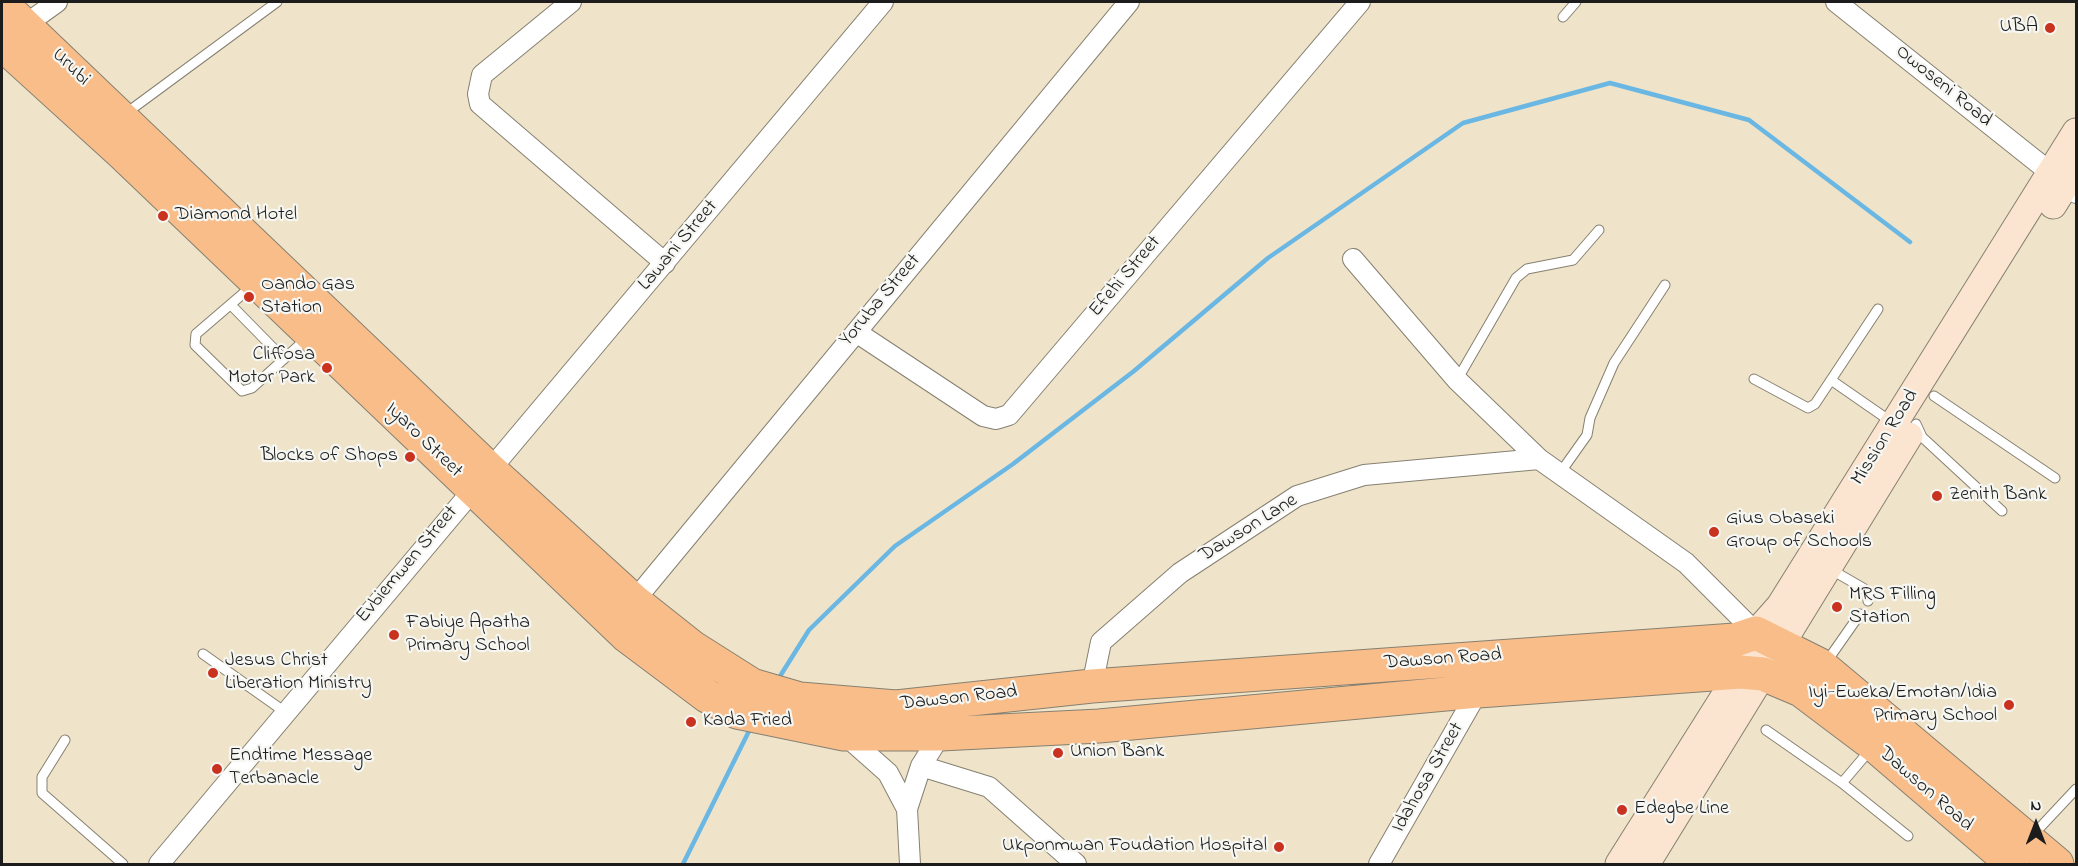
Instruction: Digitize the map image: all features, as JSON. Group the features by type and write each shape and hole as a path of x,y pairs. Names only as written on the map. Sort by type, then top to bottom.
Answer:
{"highway":[{"name":"Urubi","path":"9,24 127,135"},
{"name":"Iyaro Street","path":"127,135 255,283 311,334 481,478 692,647 744,698"},
{"name":"Iyaro Street","path":"127,135 481,478 627,636 707,696 744,698"},
{"name":"Dawson Road","path":"744,698 800,699 896,707 1092,686 1769,638 1823,667 2021,852"},
{"name":"Dawson Road","path":"744,698 772,721 844,734 941,734 1099,726 1478,692 1751,673 1801,690 1874,746 2021,852 2057,864"}],"street":[{"path":"9,24 57,2"},
{"path":"571,2 482,75 478,94 480,104 665,263"},
{"name":"Lawani Street","path":"481,478 665,263 883,2"},
{"name":"Yoruba Street","path":"634,601 1129,2"},
{"name":"Efehi Street","path":"856,332 983,416 996,419 1009,415 1360,2"},
{"name":"Owoseni Road","path":"1836,2 2067,180"},
{"name":"Mission Road","path":"1769,638 1828,567 1905,424 1934,396 2067,180 2076,132"},
{"name":"Mission Road","path":"1646,864 1751,673 1769,638 1780,606 1905,424 2067,180"},
{"path":"1353,259 1456,380 1539,459 1686,563 1769,638"},
{"name":"Dawson Lane","path":"1092,686 1101,642 1180,573 1297,496 1364,475 1539,459"},
{"name":"Evbiemwen Street","path":"159,864 481,478"},
{"name":"Mission Road","path":"1619,864 1751,673"},
{"name":"Idahosa Street","path":"1379,864 1478,692"},
{"path":"844,734 888,773 907,808"},
{"path":"910,864 907,808 921,766 941,734"},
{"path":"921,766 989,787 1076,864"}],"lane":[{"path":"127,135 276,2"},
{"path":"1563,17 1576,2"},
{"path":"1456,380 1516,278 1527,269 1573,260 1599,230"},
{"path":"255,283 196,334 195,345 242,391 252,388 311,334"},
{"path":"1560,473 1587,435 1590,418 1614,363 1665,285"},
{"path":"231,305 284,359"},
{"path":"1754,379 1803,407 1809,408 1815,404 1878,309"},
{"path":"1831,380 1905,424 1922,437 2002,511"},
{"path":"1934,396 2055,478"},
{"path":"1828,567 1863,588 1869,594 1868,602"},
{"path":"1823,667 1860,614"},
{"path":"203,654 285,712"},
{"path":"1766,730 1842,783 1908,836"},
{"path":"65,740 42,777 42,793 123,864"},
{"path":"1842,783 1874,746"},
{"path":"2021,852 2076,789"}],"waterway":[{"path":"777,681 809,630 895,546 1013,464 1134,371 1268,258 1463,123 1610,83 1749,120 1910,242"},
{"path":"683,864 751,727"}],"place":[{"name":"UBA","path":"2050,28"},
{"name":"Diamond Hotel","path":"163,216"},
{"name":"Oando Gas Station","path":"249,297"},
{"name":"Cliffosa Motor Park","path":"327,368"},
{"name":"Blocks of Shops","path":"410,457"},
{"name":"Zenith Bank","path":"1937,496"},
{"name":"Gius Obaseki Group of Schools","path":"1714,532"},
{"name":"MRS Filling Station","path":"1837,607"},
{"name":"Fabiye Apatha Primary School","path":"394,635"},
{"name":"Jesus Christ Liberation Ministry","path":"213,673"},
{"name":"Iyi-Eweka/Emotan/Idia Primary School","path":"2009,705"},
{"name":"Kada Fried","path":"691,722"},
{"name":"Union Bank","path":"1058,753"},
{"name":"Endtime Message Terbanacle","path":"217,769"},
{"name":"Edegbe Line","path":"1622,810"},
{"name":"Ukponmwan Foudation Hospital","path":"1279,847"}]}
